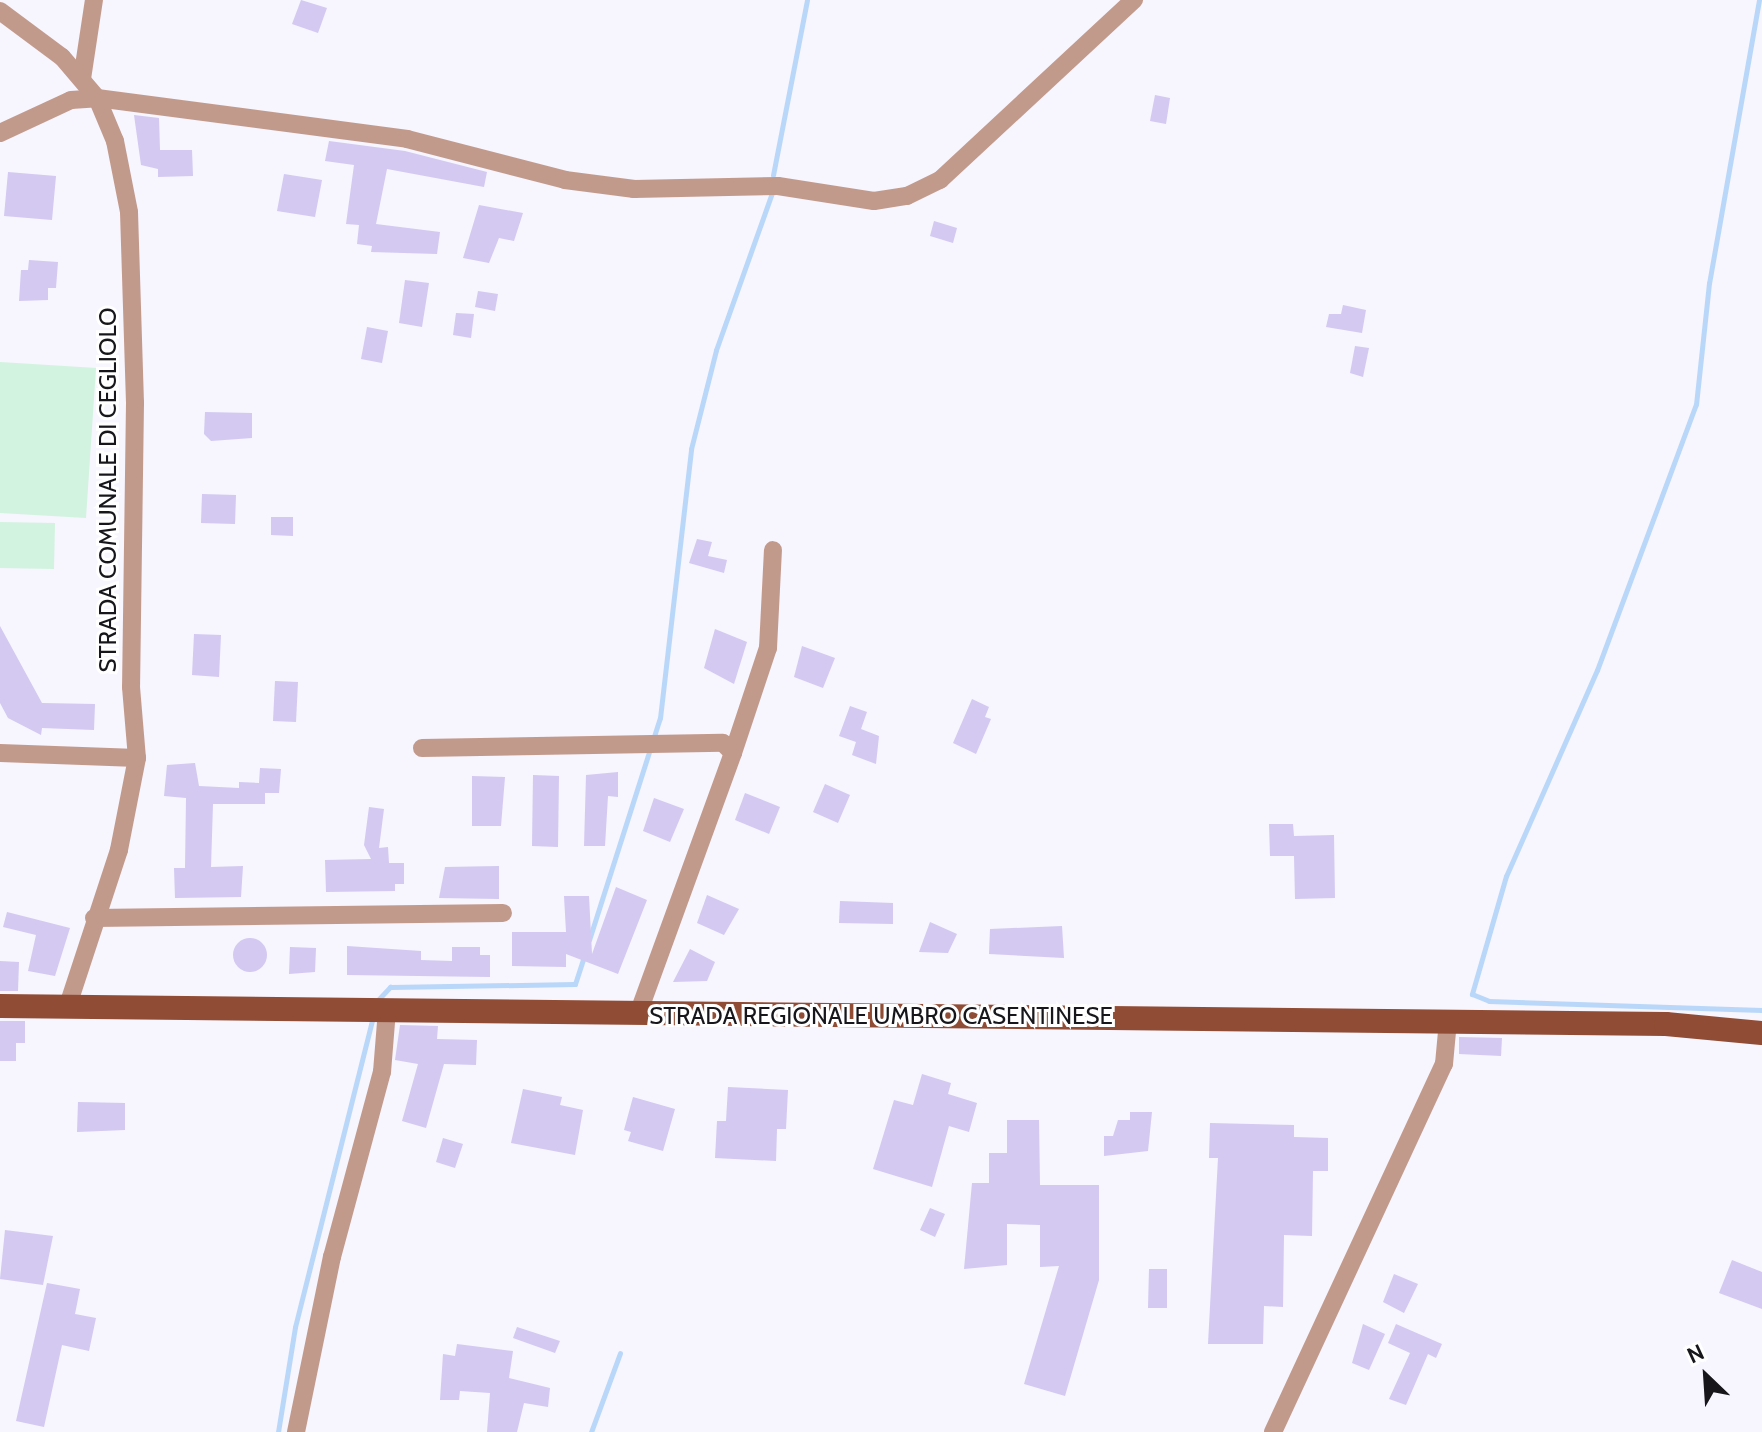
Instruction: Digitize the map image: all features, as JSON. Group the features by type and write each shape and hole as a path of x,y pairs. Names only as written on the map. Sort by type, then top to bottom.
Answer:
{"main road":[{"name":"STRADA REGIONALE UMBRO CASENTINESE","path":"0,1006 1666,1024 1762,1033"}],"street":[{"path":"82,79 94,0"},
{"path":"0,133 71,100 97,98 407,139 565,180 634,189 778,186 874,201 907,196 940,180 1134,0"},
{"name":"STRADA COMUNALE DI CEGLIOLO","path":"0,11 82,79 97,98 115,141 129,212 135,403 131,687 137,758 119,850 94,918 67,1008"},
{"path":"638,1014 768,648 773,550"},
{"path":"422,748 723,743 733,753"},
{"path":"0,753 137,758"},
{"path":"94,918 503,913"},
{"path":"296,1432 332,1257 382,1072 387,1010"},
{"path":"1273,1432 1444,1064 1448,1021"}],"green space":[{"path":"0,362 96,368 86,518 0,513"},
{"path":"0,522 55,523 54,569 0,568"}],"building":[{"path":"301,0 327,8 318,33 292,24"},
{"path":"1155,95 1170,98 1166,124 1150,121"},
{"path":"134,115 159,118 160,150 192,150 193,176 158,177 158,169 141,165"},
{"path":"329,141 405,151 487,172 484,187 387,169 376,224 440,232 437,254 371,252 372,246 357,244 359,225 346,224 354,165 325,161"},
{"path":"8,172 56,176 52,220 4,216"},
{"path":"284,174 322,180 315,217 277,211"},
{"path":"479,205 523,213 514,241 499,238 489,263 463,258"},
{"path":"934,221 957,228 953,243 930,236"},
{"path":"29,260 58,262 56,288 48,288 48,300 19,301 21,270 28,270"},
{"path":"405,280 429,283 422,327 399,323"},
{"path":"478,291 498,294 495,311 475,307"},
{"path":"1343,305 1366,310 1362,333 1326,327 1329,314 1341,314"},
{"path":"456,313 474,314 471,338 453,335"},
{"path":"367,327 388,331 382,363 361,359"},
{"path":"1355,346 1369,348 1363,377 1350,373"},
{"path":"205,412 252,413 252,438 211,441 204,434"},
{"path":"202,494 236,495 235,524 201,523"},
{"path":"271,517 293,517 293,536 271,535"},
{"path":"697,539 712,542 708,556 727,560 724,573 689,563"},
{"path":"0,626 42,703 95,704 94,730 42,728 41,735 8,718 0,703"},
{"path":"715,629 747,642 734,684 704,668"},
{"path":"194,634 221,635 219,677 192,675"},
{"path":"802,646 835,658 823,688 794,677"},
{"path":"275,681 298,682 296,722 273,721"},
{"path":"972,699 989,707 985,717 991,719 976,754 953,743"},
{"path":"850,706 867,712 861,729 879,736 876,764 852,755 856,742 839,736"},
{"path":"195,763 199,786 239,788 239,782 259,783 260,768 281,769 279,793 265,793 265,804 213,804 211,867 243,866 241,897 175,898 174,868 185,868 186,798 164,796 167,765"},
{"path":"618,772 618,797 608,796 605,846 584,846 586,775"},
{"path":"533,775 559,776 558,847 532,846"},
{"path":"472,776 505,777 501,826 472,826"},
{"path":"825,784 850,795 838,823 813,812"},
{"path":"745,793 780,807 769,834 735,820"},
{"path":"654,798 684,809 670,842 643,831"},
{"path":"369,807 384,809 379,848 388,847 389,863 404,863 404,884 395,884 395,891 326,892 325,860 371,859 364,845"},
{"path":"1269,824 1293,824 1294,836 1334,835 1335,898 1295,899 1294,856 1270,856"},
{"path":"499,866 499,899 439,898 445,867"},
{"path":"616,887 647,900 618,974 566,954 566,967 512,966 512,932 566,932 564,896 589,896 592,954"},
{"path":"707,895 739,909 724,935 697,923"},
{"path":"840,901 893,903 893,924 839,923"},
{"path":"7,912 70,928 55,976 28,971 36,935 3,927"},
{"path":"930,922 957,934 948,953 919,952"},
{"path":"1062,926 1064,958 989,954 990,929"},
{"path":"250,938 262,943 267,955 262,967 250,972 238,967 233,955 238,943"},
{"path":"347,946 421,951 421,960 452,961 452,947 480,947 480,955 490,955 490,977 347,975"},
{"path":"290,947 316,948 315,972 289,974"},
{"path":"690,949 715,962 707,981 673,982"},
{"path":"0,961 19,962 18,991 0,991"},
{"path":"0,1021 25,1021 25,1043 16,1043 16,1061 0,1061"},
{"path":"400,1025 438,1026 437,1039 477,1040 476,1065 444,1064 426,1128 402,1121 418,1064 395,1060"},
{"path":"1459,1037 1502,1038 1501,1056 1459,1054"},
{"path":"922,1074 951,1083 948,1094 977,1103 969,1132 949,1126 932,1187 873,1169 894,1100 913,1105"},
{"path":"728,1087 788,1090 786,1129 777,1129 776,1161 715,1158 717,1121 726,1121"},
{"path":"523,1089 562,1097 560,1105 583,1110 575,1155 511,1143"},
{"path":"633,1097 675,1109 663,1151 628,1141 631,1132 624,1130"},
{"path":"78,1102 125,1103 125,1130 77,1132"},
{"path":"1130,1112 1152,1112 1148,1151 1104,1156 1104,1136 1113,1136 1118,1120 1130,1120"},
{"path":"1007,1120 1039,1120 1040,1185 1099,1185 1099,1280 1065,1396 1024,1384 1059,1266 1040,1267 1040,1225 1007,1224 1007,1265 964,1269 972,1183 989,1183 989,1153 1007,1153"},
{"path":"1210,1123 1294,1125 1294,1137 1328,1138 1328,1171 1313,1171 1312,1236 1284,1235 1283,1307 1264,1306 1263,1344 1208,1344 1218,1158 1209,1158"},
{"path":"443,1138 463,1144 455,1168 436,1162"},
{"path":"930,1208 945,1214 935,1237 920,1230"},
{"path":"5,1230 53,1236 43,1285 0,1279"},
{"path":"1732,1260 1762,1272 1762,1309 1719,1293"},
{"path":"1149,1269 1167,1269 1167,1308 1148,1308"},
{"path":"1394,1274 1418,1284 1404,1313 1383,1302"},
{"path":"47,1283 80,1289 75,1314 96,1318 89,1351 62,1345 44,1427 16,1421"},
{"path":"1363,1324 1385,1334 1369,1370 1352,1363"},
{"path":"1396,1324 1442,1344 1436,1358 1428,1354 1406,1405 1389,1399 1410,1353 1388,1343"},
{"path":"517,1327 560,1341 555,1353 513,1338"},
{"path":"457,1344 513,1351 509,1378 550,1388 548,1407 524,1403 517,1432 487,1432 490,1393 460,1391 459,1400 440,1400 443,1354 455,1356"}],"waterway":[{"path":"773,175 807,0"},
{"path":"1759,0 1709,283 1696,404 1597,670 1506,876 1472,994 1489,1001 1762,1010"},
{"path":"589,940 660,718 691,449 716,350 772,193"},
{"path":"376,1002 390,987 575,984 584,957"},
{"path":"278,1432 295,1327 373,1016"},
{"path":"591,1432 620,1353"}]}
